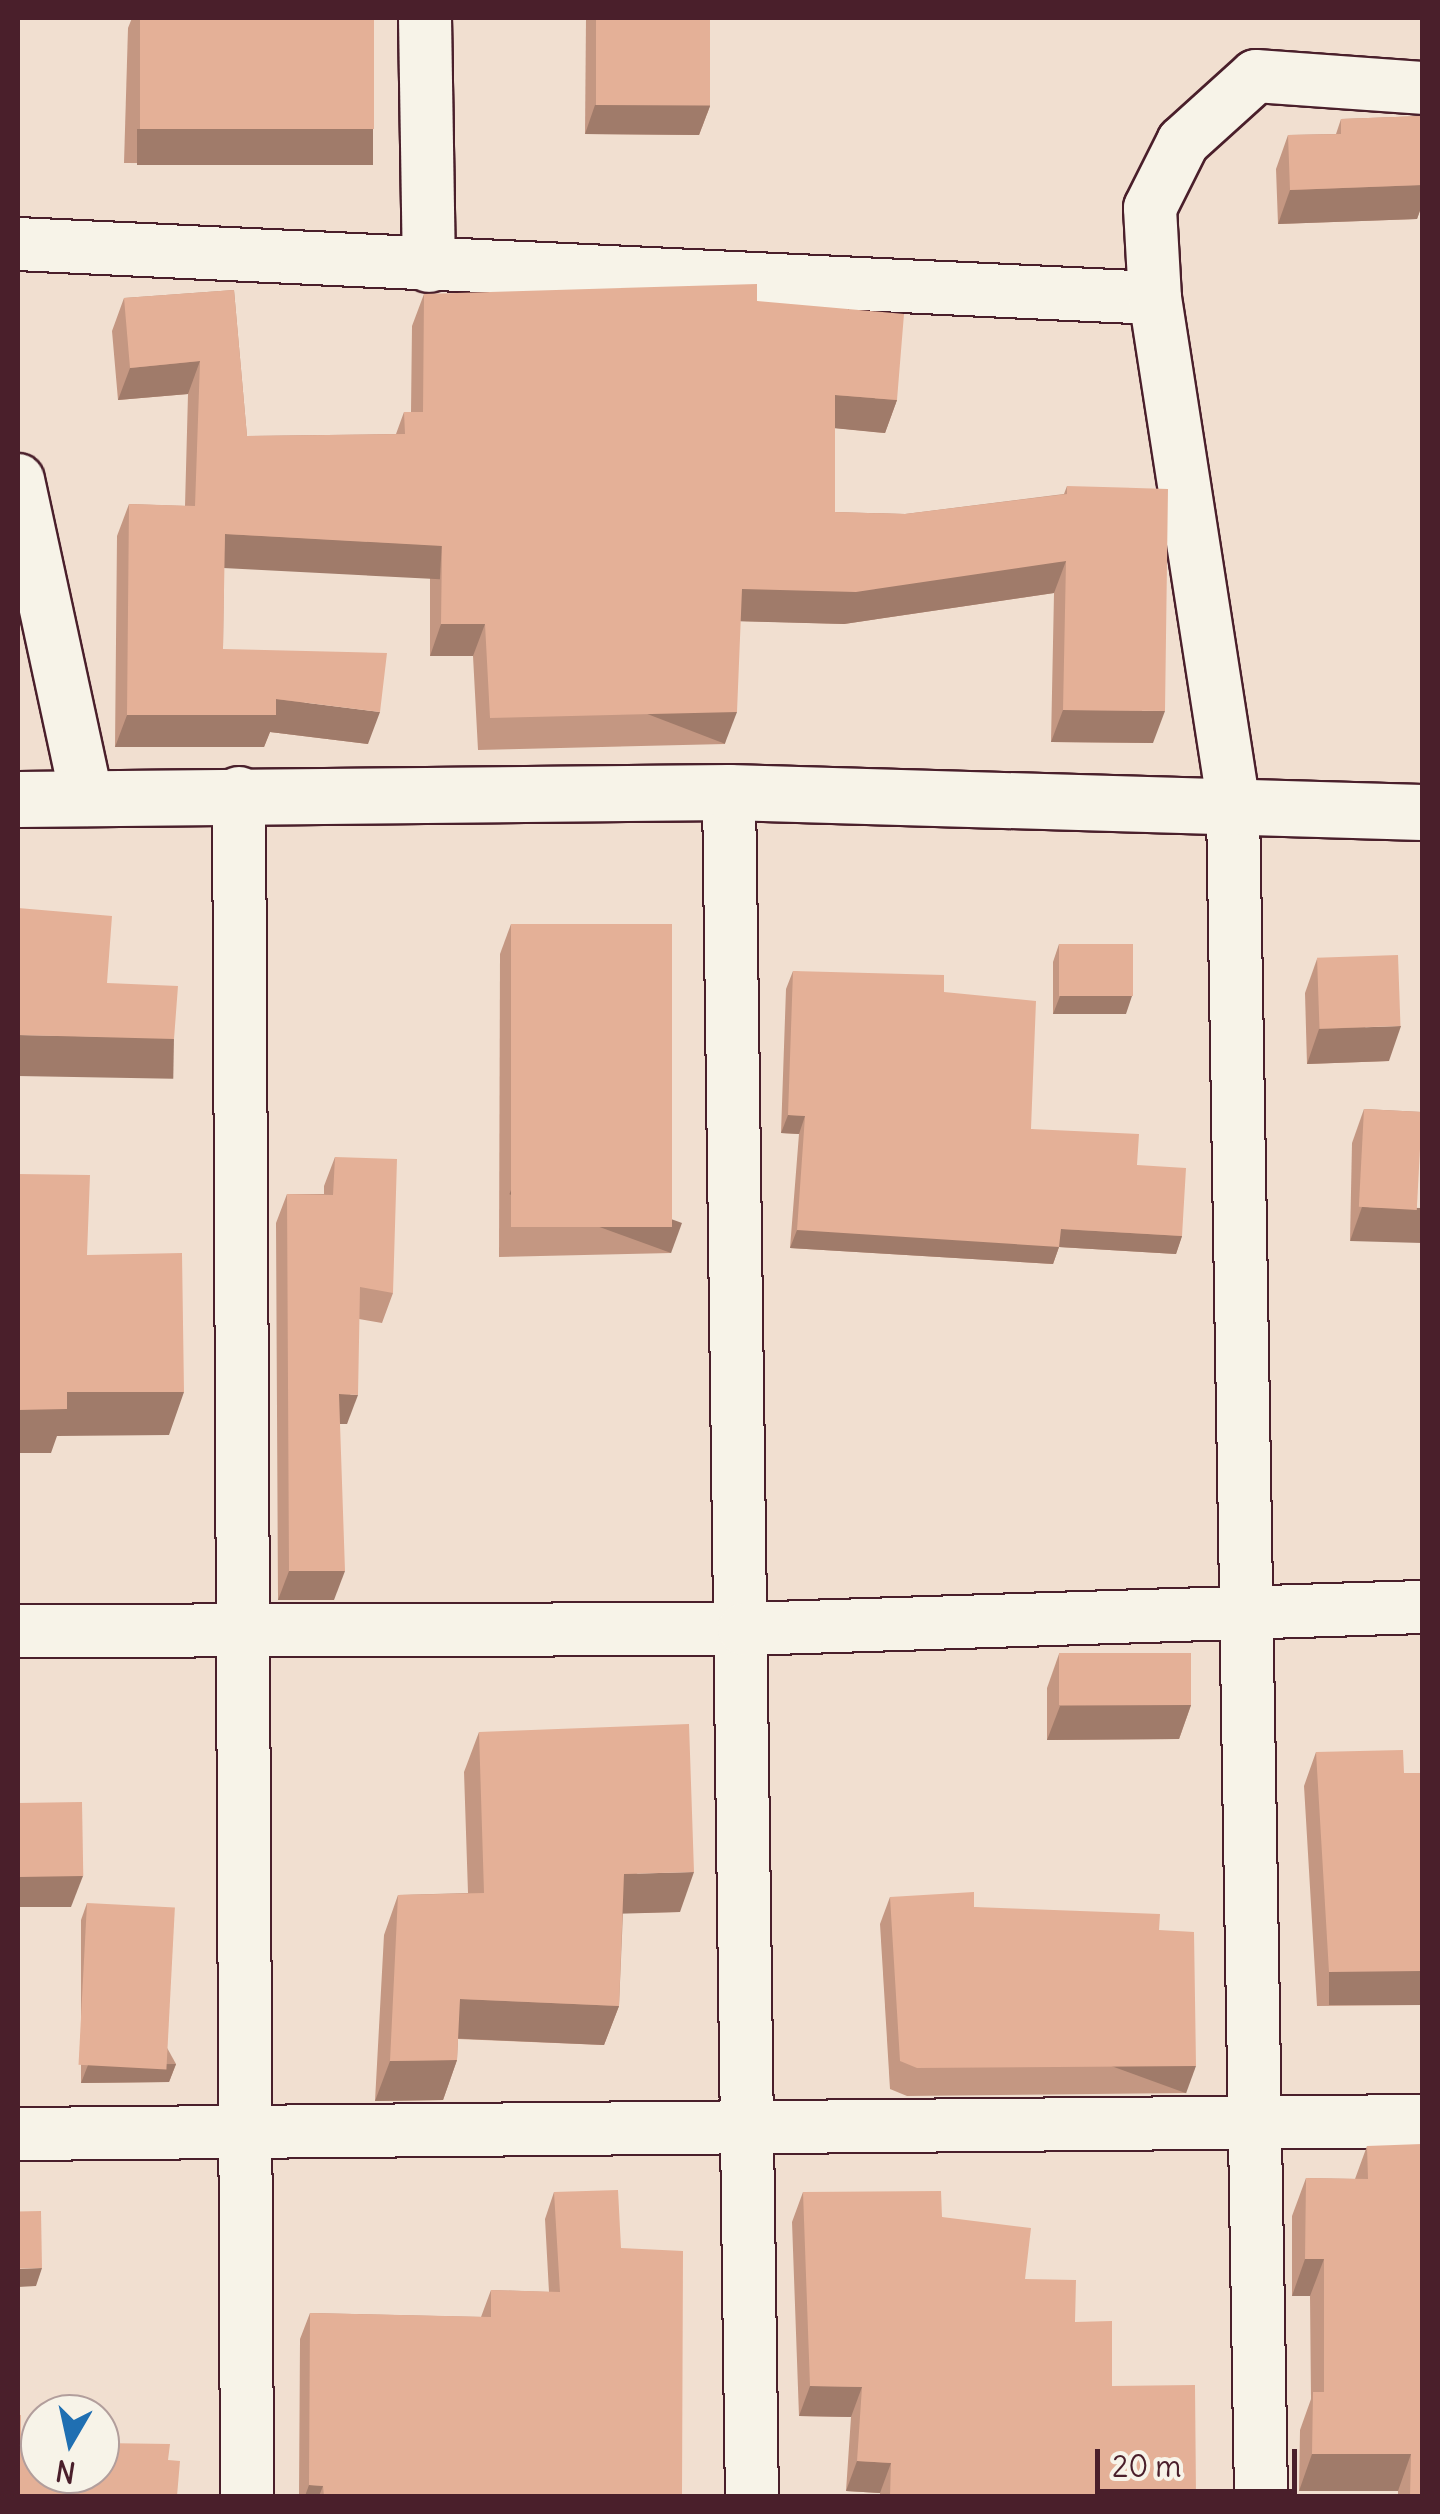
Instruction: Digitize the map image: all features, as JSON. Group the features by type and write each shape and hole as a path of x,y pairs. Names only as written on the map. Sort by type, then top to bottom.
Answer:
{"main road":[{"path":"18,799 239,793 730,792 1233,800 1422,812"}],"street":[{"path":"425,18 429,266"},
{"path":"1261,2496 1252,1608 1233,800 1155,298 1150,208 1183,142 1256,76 1422,88"},
{"path":"18,244 1155,298"},
{"path":"18,480 87,800"},
{"path":"730,792 744,1630 752,2496"},
{"path":"239,793 247,2496"},
{"path":"18,1630 244,1636 744,1630 1252,1608 1422,1607"},
{"path":"18,2134 1422,2122"}],"building":[{"path":"140,18 374,18 374,129 140,129"},
{"path":"596,18 710,18 710,105 596,105"},
{"path":"1422,116 1422,185 1290,190 1288,135 1341,134 1341,119"},
{"path":"757,284 757,301 904,314 897,400 835,395 835,512 905,514 1067,494 1067,486 1168,489 1165,711 1063,710 1066,561 856,592 742,589 737,712 490,718 485,624 441,624 442,546 225,534 223,649 387,653 380,712 276,699 276,715 127,715 129,504 195,506 200,361 130,368 124,298 234,290 247,436 405,434 404,412 423,412 424,294"},
{"path":"18,908 112,916 107,983 178,986 174,1039 18,1035"},
{"path":"511,924 672,924 672,1227 511,1227"},
{"path":"1059,944 1133,944 1133,996 1059,996"},
{"path":"1398,955 1400,1026 1320,1029 1317,958"},
{"path":"793,971 944,975 944,992 1036,1001 1031,1129 1139,1134 1137,1165 1186,1168 1182,1236 1061,1229 1059,1247 797,1230 805,1116 788,1115"},
{"path":"1364,1109 1422,1112 1417,1210 1359,1207"},
{"path":"335,1157 397,1159 393,1293 360,1287 358,1395 339,1394 345,1571 289,1571 287,1194 333,1195"},
{"path":"18,1174 90,1175 87,1255 182,1253 184,1392 67,1392 67,1409 18,1410"},
{"path":"1059,1653 1191,1653 1191,1705 1059,1705"},
{"path":"689,1724 694,1872 624,1874 619,2006 460,1999 457,2060 390,2061 398,1895 484,1893 479,1732"},
{"path":"1403,1750 1404,1773 1422,1773 1422,1971 1329,1972 1316,1752"},
{"path":"82,1802 83,1876 19,1877 18,1803"},
{"path":"974,1892 974,1907 1160,1914 1159,1930 1194,1932 1196,2066 917,2068 900,2061 890,1897"},
{"path":"87,1903 175,1908 166,2069 79,2065"},
{"path":"1422,2144 1422,2496 1410,2496 1411,2454 1312,2454 1313,2392 1324,2392 1324,2259 1305,2259 1306,2178 1368,2179 1367,2146"},
{"path":"618,2190 621,2248 683,2251 682,2496 324,2496 323,2486 309,2485 310,2313 491,2317 491,2290 560,2292 554,2192"},
{"path":"941,2191 942,2217 1031,2228 1025,2279 1076,2280 1075,2322 1112,2321 1112,2386 1195,2385 1196,2496 890,2496 891,2463 857,2461 862,2387 810,2386 803,2192"},
{"path":"18,2211 41,2211 42,2268 19,2268"},
{"path":"18,2415 20,2494 120,2494 120,2443 170,2444 168,2460 180,2461 177,2496 18,2496"}]}
